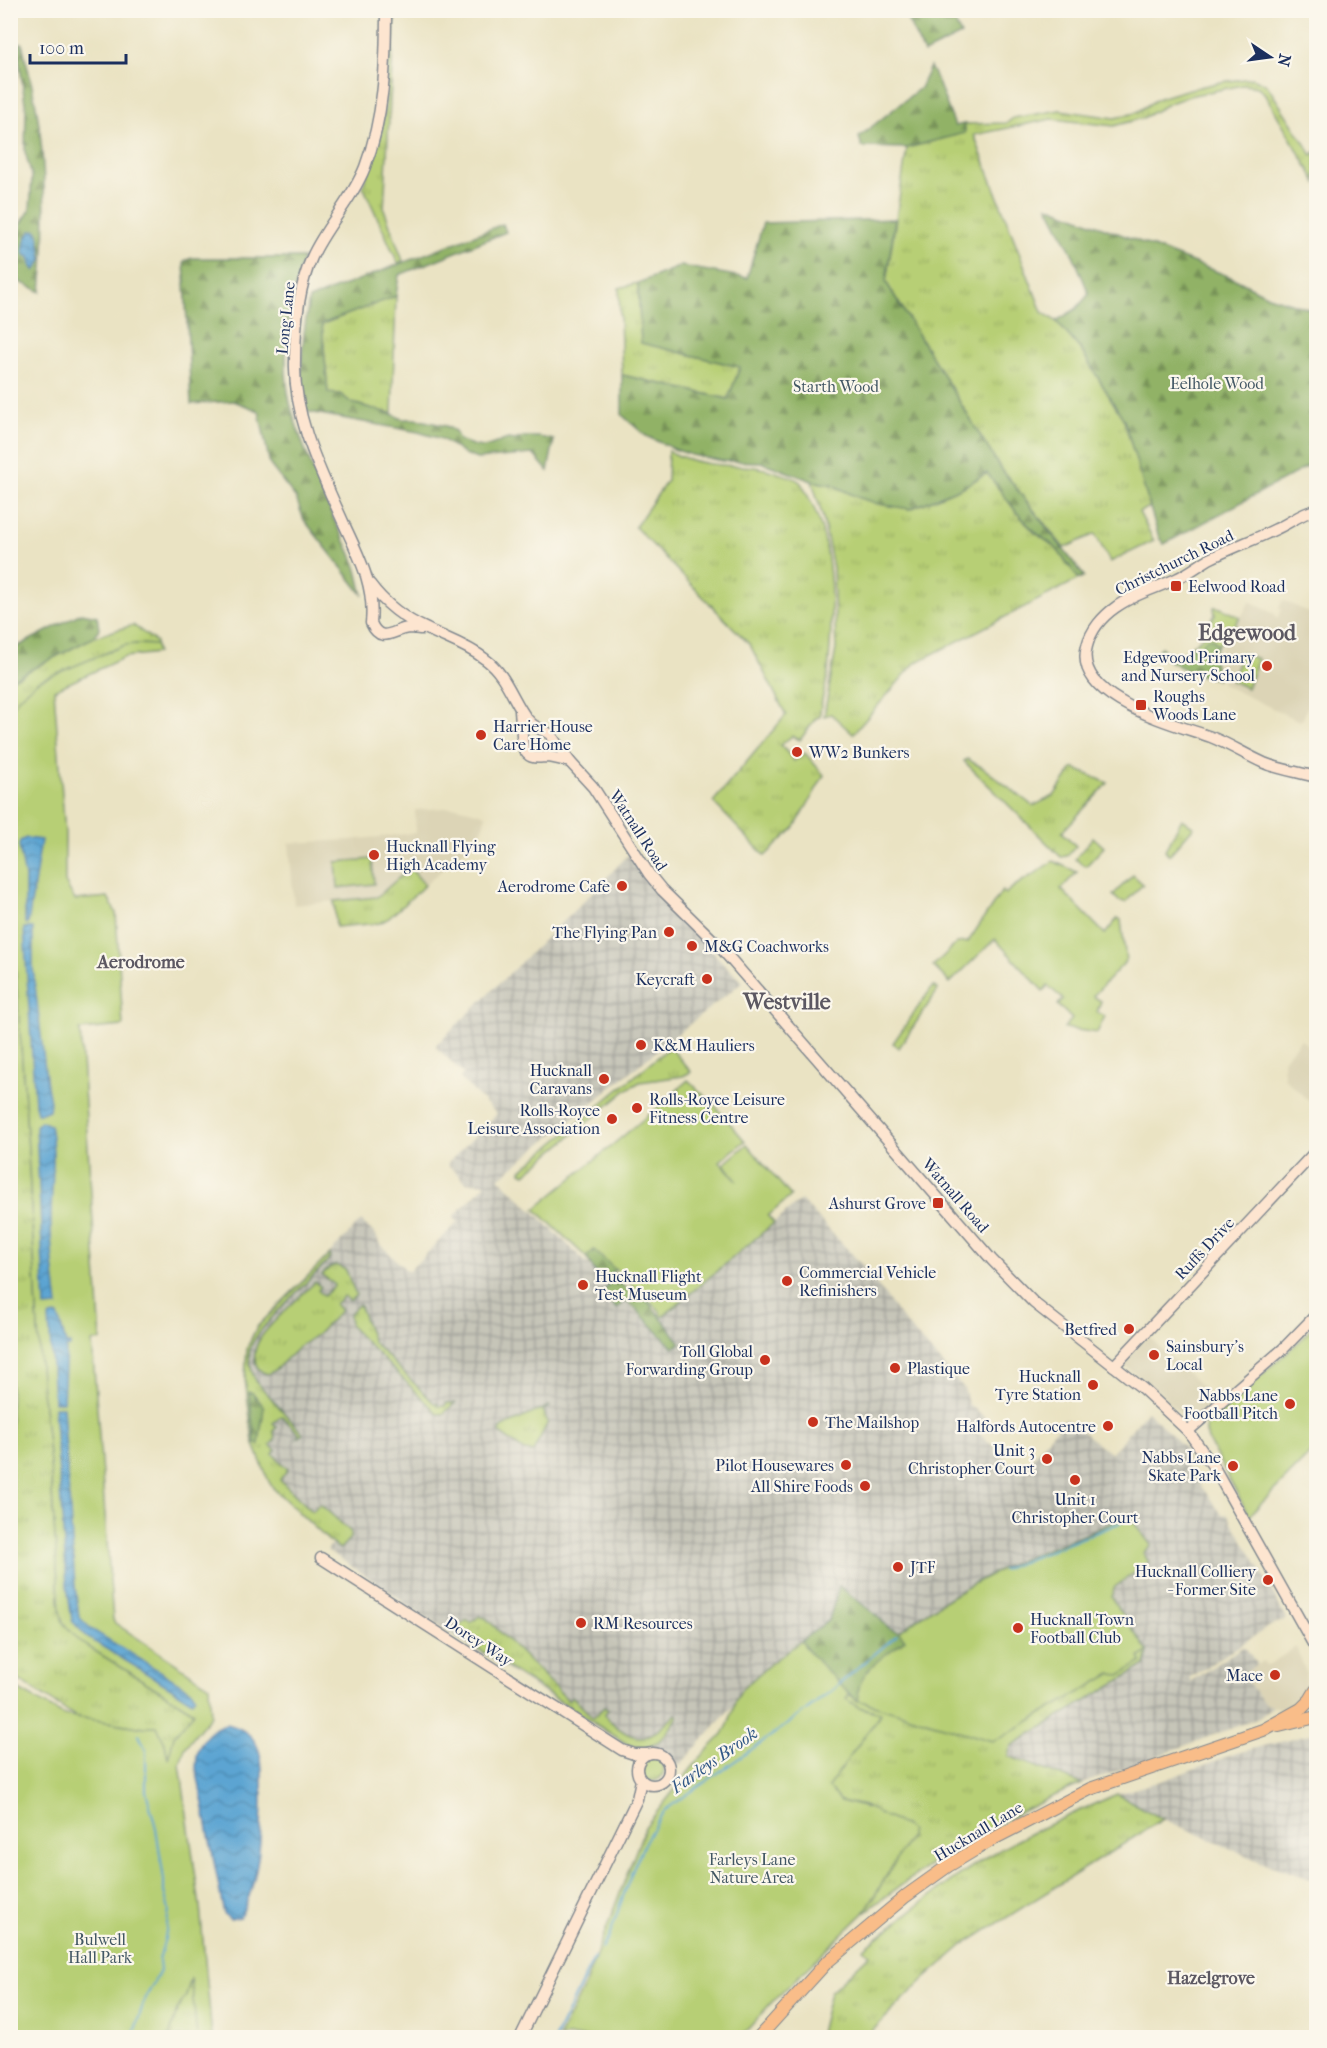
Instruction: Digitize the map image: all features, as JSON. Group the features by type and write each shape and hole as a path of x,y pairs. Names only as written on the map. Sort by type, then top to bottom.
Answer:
{"main road":[{"name":"Long Lane","path":"362,563 322,473 301,416 295,387 294,359 299,304 312,256 356,186 380,116 386,10"},
{"name":"Christchurch Road","path":"1317,510 1297,517 1209,560 1178,579 1117,606 1101,621 1090,636 1085,657 1091,678 1101,689 1116,698 1159,719 1218,740 1271,766 1317,777"},
{"name":"Watnall Road","path":"362,563 370,584 372,617"},
{"name":"Watnall Road","path":"370,584 384,601 396,609 427,629 450,638 485,659 503,678 519,709 533,725 545,730 593,787 649,874 662,890 720,947 992,1260 1043,1311 1159,1402 1188,1431 1215,1469 1315,1647 1317,1661"},
{"path":"382,606 396,609 401,624 394,633 386,635 376,631 371,623 372,617 374,612 382,606"},
{"name":"Watnall Road","path":"394,633 407,628 427,629"},
{"name":"Watnall Road","path":"519,709 523,742"},
{"path":"540,729 530,731 525,735 523,742 525,752 540,759 545,757 570,762"},
{"path":"545,757 552,749 552,739"},
{"name":"Ruffs Drive","path":"1114,1366 1317,1151"},
{"path":"1188,1431 1317,1315"},
{"name":"Dorey Way","path":"321,1558 622,1750 634,1754 648,1754"},
{"path":"1317,1691 1317,1700"},
{"name":"Hucknall Lane","path":"1263,1730 1302,1709 1317,1691"},
{"name":"Hucknall Lane","path":"758,2037 826,1964 906,1896 966,1856 1044,1811 1090,1789 1263,1730 1317,1717"},
{"name":"Dorey Way","path":"622,1750 639,1775"},
{"path":"520,2037 637,1799 640,1760 648,1754 658,1754 666,1761 667,1776 660,1784 637,1799"},
{"path":"639,1775 650,1785 660,1784"}],"shaded area":[{"name":"Edgewood Primary and Nursery School","path":"1283,600 1316,616 1316,682 1303,719 1299,721 1222,684 1216,654 1232,634 1250,601 1278,618"},
{"name":"Hucknall Flying High Academy","path":"457,807 485,814 481,832 477,839 425,885 410,868 377,897 294,905 289,843 416,833 415,810"},
{"path":"629,854 656,894 742,982 499,1178 673,1347 681,1342 661,1318 801,1200 865,1268 902,1319 964,1388 968,1404 985,1417 975,1431 997,1448 995,1452 1021,1472 1065,1418 1111,1454 1147,1411 1185,1448 1187,1467 1223,1516 1227,1514 1259,1567 1286,1619 1270,1626 1189,1678 1191,1681 1244,1646 1257,1664 1242,1675 1265,1704 1273,1706 1259,1718 1082,1784 1008,1756 1011,1746 1148,1652 1111,1597 1115,1587 1149,1561 1143,1553 1151,1545 1123,1517 1093,1532 1001,1569 936,1605 899,1632 889,1628 839,1586 829,1620 772,1662 681,1764 622,1743 408,1606 327,1550 332,1544 273,1488 253,1442 244,1371 247,1348 252,1334 361,1221 408,1272 458,1222 453,1217 486,1184 466,1182 447,1164 497,1114 460,1078 464,1074 435,1046"},
{"path":"1301,1039 1316,1054 1316,1101 1313,1105 1284,1078 1283,1060"},
{"path":"1148,1336 1215,1399 1193,1420 1185,1418 1163,1395 1125,1366 1125,1361"},
{"path":"1296,1647 1306,1672 1305,1691 1300,1699 1287,1710 1265,1704 1242,1674 1263,1661 1267,1666"},
{"path":"1316,1733 1316,1872 1311,1879 1266,1864 1163,1819 1117,1794 1161,1781 1237,1753"}],"green space":[{"path":"390,11 395,11 384,209 403,261 398,263 363,186 381,136 386,98"},
{"path":"903,11 949,11 961,35 924,53"},
{"path":"22,43 37,111 44,178 45,225 41,292 18,281 11,269 11,249 16,248 21,224 30,210 32,176 25,152 26,111 17,44"},
{"path":"930,67 955,126 964,124 965,133 907,148 862,147 859,137 920,88"},
{"path":"1253,78 1267,85 1312,155 1316,151 1316,182 1265,94 1258,87 1243,85 1189,96 1168,104 1143,118 1114,126 1052,119 974,135 1042,312 1056,321 1081,350 1124,420 1150,507 1139,512 1154,541 1110,562 1095,534 1064,548 999,466 886,282 907,148 965,133 964,124 1007,123 1013,118 1060,110 1115,118 1135,113 1159,98 1186,90"},
{"name":"Eelhole Wood","path":"1048,206 1233,278 1268,296 1316,311 1316,462 1164,544 1159,538 1124,420 1081,350 1056,321 1076,309 1089,294 1074,257"},
{"name":"Starth Wood","path":"895,219 886,282 999,466 1084,576 1079,579 1056,548 1034,531 1018,514 987,473 963,487 910,509 878,504 833,485 812,481 761,462 723,461 691,455 646,436 622,415 622,375 728,399 740,367 641,343 638,283 681,266 747,278 763,223"},
{"path":"503,224 506,232 399,275 396,296 322,324 328,393 340,394 352,403 402,419 416,419 446,426 455,431 459,440 475,446 485,447 508,439 515,440 523,437 554,440 548,471 533,454 477,459 464,454 442,439 418,432 304,411 301,369 309,299"},
{"path":"192,258 303,258 294,293 286,349 290,403 314,474 355,564 363,595 304,520 296,498 270,465 259,411 234,401 191,404 184,261"},
{"path":"638,283 641,343 740,367 728,399 622,375 619,288"},
{"path":"396,296 392,414 352,403 340,394 328,394 322,324"},
{"path":"668,451 701,462 762,468 798,480 818,517 824,538 831,583 831,629 828,672 820,717 816,718 800,740 792,736 781,745 794,761 805,753 824,775 795,827 765,856 713,802 786,715 750,645 635,527 667,481"},
{"path":"987,473 1018,514 1034,532 1056,548 1079,579 915,663 853,734 831,714 824,716 836,649 833,568 823,518 812,481 833,485 857,497 910,509 963,487"},
{"path":"1214,607 1240,617 1231,632 1218,645 1212,638 1195,649 1192,646 1204,635 1206,626 1215,615"},
{"path":"81,613 97,616 99,629 94,637 11,680 11,650"},
{"path":"133,625 156,642 156,645 136,644 19,697 11,710 11,680 94,637"},
{"path":"1207,638 1212,638 1218,645 1213,654 1217,679 1185,669 1156,652 1161,647 1175,659 1192,646 1195,649 1198,648"},
{"name":"Bulwell Hall Park","path":"125,645 156,645 157,653 125,657 54,690 65,833 65,882 75,900 108,897 116,913 123,1026 80,1030 101,1340 92,1342 113,1620 209,1686 211,1715 185,1748 180,1764 200,1907 212,2037 197,2037 191,1978 186,1996 177,2010 169,2037 11,2037 10,1685 64,1715 144,1728 157,1726 165,1744 168,1759 174,1736 194,1712 82,1643 63,1623 60,1611 50,1462 41,1380 26,1115 10,893 11,710 19,697 38,681"},
{"path":"1242,653 1258,659 1247,688 1231,681"},
{"path":"967,759 983,768 1033,806 1054,796 1073,768 1108,783 1062,832 1076,846 1067,856 1061,857 964,761"},
{"path":"1182,819 1193,826 1192,829 1169,855 1165,850"},
{"path":"1093,837 1104,847 1086,866 1075,859"},
{"path":"372,859 374,884 338,888 336,862"},
{"path":"1053,861 1077,872 1061,889 1105,934 1118,918 1121,920 1126,961 1093,996 1101,1001 1097,1012 1105,1016 1097,1033 1064,1028 1072,1019 1058,1005 1063,999 1048,986 1043,991 995,939 950,983 933,966 957,943 968,942 1002,891 1005,894"},
{"path":"410,868 425,885 389,918 380,923 336,927 334,901 377,897"},
{"path":"1133,875 1143,884 1126,902 1119,901 1113,895"},
{"path":"10,893 26,1115 41,1380 50,1462 60,1611 82,1643 194,1712 168,1761 165,1744 144,1728 76,1717 11,1675"},
{"path":"933,986 938,990 899,1048 893,1043"},
{"path":"670,1047 691,1072 683,1076 640,1082 629,1088 525,1174 521,1172 521,1170"},
{"path":"688,1080 717,1108 745,1141 720,1161 737,1181 724,1164 747,1144 791,1196 768,1216 774,1223 661,1318 660,1311 594,1250 586,1257 535,1209"},
{"path":"594,1250 616,1269 611,1274 628,1290 633,1285 640,1292 681,1343 673,1348 625,1300 617,1309 601,1294 608,1286 607,1282 601,1275 598,1276 586,1257"},
{"path":"330,1254 325,1264 262,1329 254,1340 249,1358 256,1381 303,1434 297,1438 299,1434 282,1416 273,1423 277,1427 274,1430 275,1440 270,1445 276,1450 273,1454 288,1469 280,1480 312,1511 320,1504 351,1532 351,1537 340,1549 332,1544 269,1482 253,1442 245,1379 247,1348 257,1327"},
{"path":"337,1265 346,1270 356,1295 350,1301 344,1296 335,1304 341,1310 318,1334 300,1346 274,1371 267,1374 262,1371 258,1368 255,1358 256,1347 261,1337 315,1282 321,1287 318,1290 324,1296 335,1285 322,1275 330,1267"},
{"path":"359,1304 373,1342 434,1403 438,1403 438,1406 455,1403 443,1414 438,1414 350,1326 349,1314"},
{"path":"1316,1322 1316,1448 1249,1516 1208,1440 1206,1424 1303,1338"},
{"path":"249,1392 253,1393 264,1407 259,1444 255,1444"},
{"path":"549,1406 543,1410 548,1422 533,1452 524,1451 500,1433 502,1427"},
{"path":"1123,1517 1133,1521 923,1625 875,1664 858,1690 860,1697 857,1700 827,1673 801,1641 829,1620 839,1586 889,1628 899,1632 948,1598 1001,1569"},
{"name":"Hucknall Town Football Club","path":"1123,1517 1133,1521 1151,1545 1143,1553 1149,1562 1115,1587 1111,1597 1148,1652 1140,1657 1142,1662 1120,1675 1111,1674 992,1741 857,1700 859,1688 867,1672 905,1640 899,1632 923,1615 1001,1569"},
{"path":"479,1616 486,1618 568,1700 572,1696 593,1718 604,1707 608,1710 604,1715 614,1725 632,1736 640,1737 656,1731 676,1714 678,1717 663,1737 652,1746 637,1747 627,1744 458,1636 458,1627 467,1620 471,1623"},
{"path":"923,1625 1050,1709 1111,1673 1142,1661 1139,1657 1148,1652 1145,1665 1011,1746 1008,1756 1082,1784 996,1825 915,1875 864,1913 910,1837 864,1806 841,1801 827,1787 881,1713 858,1707 846,1699 849,1694 857,1700 875,1664"},
{"name":"Farleys Lane Nature Area","path":"801,1641 849,1694 846,1699 858,1707 881,1713 828,1787 841,1801 871,1809 905,1826 910,1831 910,1837 864,1913 771,2003 741,2037 559,2037 586,1982 645,1827 699,1759 723,1734 741,1690 771,1663"},
{"path":"652,1757 657,1758 663,1764 663,1774 657,1780 652,1781 647,1780 641,1774 640,1769 641,1764 647,1758"},
{"path":"1117,1794 1163,1819 963,1945 922,1981 866,2037 819,2037 830,1992 870,1954 863,1949 972,1866 1036,1831"},
{"path":"192,1976 197,2037 169,2037 177,2010 186,1996"}],"water":[{"path":"36,230 42,260 35,271 29,257 24,254 24,248 31,231"},
{"path":"26,838 41,840 28,924 25,923 25,877 19,846 20,841"},
{"path":"24,928 33,928 33,968 50,1102 49,1110 42,1113 37,1113 35,1104"},
{"path":"41,1121 50,1125 52,1138 51,1237 58,1306 45,1307 36,1126"},
{"path":"58,1315 66,1344 70,1344 70,1347 66,1348 63,1402 54,1402 49,1318"},
{"path":"54,1407 63,1407 79,1617 91,1629 192,1691 195,1696 192,1701 88,1638 72,1621 67,1585"},
{"path":"227,1724 250,1735 256,1743 260,1753 262,1774 262,1806 256,1871 247,1903 240,1917 230,1919 224,1914 196,1767 197,1754 205,1738 217,1727"}],"waterway":[{"path":"1002,1570 1122,1522 1123,1518"},
{"name":"Farleys Brook","path":"602,1949 609,1937 647,1838 665,1810 785,1726 830,1692 897,1635"},
{"path":"129,2038 135,2030 144,2001 160,1971 159,1960 169,1910 164,1892 156,1828 146,1791 146,1750 139,1735"},
{"name":"Farleys Brook","path":"555,2038 594,1958"}],"place":[{"name":"Eelwood Road","path":"1176,586"},
{"name":"Edgewood Primary and Nursery School","path":"1267,666"},
{"name":"Roughs Woods Lane","path":"1141,705"},
{"name":"Harrier House Care Home","path":"481,735"},
{"name":"WW2 Bunkers","path":"797,752"},
{"name":"Hucknall Flying High Academy","path":"374,855"},
{"name":"Aerodrome Cafe","path":"622,886"},
{"name":"The Flying Pan","path":"669,932"},
{"name":"M&G Coachworks","path":"692,946"},
{"name":"Keycraft","path":"707,979"},
{"name":"K&M Hauliers","path":"641,1045"},
{"name":"Hucknall Caravans","path":"604,1079"},
{"name":"Rolls-Royce Leisure Fitness Centre","path":"637,1108"},
{"name":"Rolls-Royce Leisure Association","path":"612,1119"},
{"name":"Ashurst Grove","path":"938,1203"},
{"name":"Commercial Vehicle Refinishers","path":"787,1281"},
{"name":"Hucknall Flight Test Museum","path":"583,1285"},
{"name":"Betfred","path":"1129,1329"},
{"name":"Sainsbury's Local","path":"1154,1355"},
{"name":"Toll Global Forwarding Group","path":"765,1360"},
{"name":"Plastique","path":"895,1368"},
{"name":"Hucknall Tyre Station","path":"1093,1385"},
{"name":"Nabbs Lane Football Pitch","path":"1290,1404"},
{"name":"The Mailshop","path":"813,1422"},
{"name":"Halfords Autocentre","path":"1108,1426"},
{"name":"Unit 3 Christopher Court","path":"1047,1459"},
{"name":"Pilot Housewares","path":"846,1465"},
{"name":"Nabbs Lane Skate Park","path":"1233,1466"},
{"name":"Unit 1 Christopher Court","path":"1075,1480"},
{"name":"All Shire Foods","path":"865,1486"},
{"name":"JTF","path":"898,1567"},
{"name":"Hucknall Colliery - Former Site","path":"1268,1580"},
{"name":"RM Resources","path":"581,1623"},
{"name":"Hucknall Town Football Club","path":"1018,1628"},
{"name":"Mace","path":"1275,1675"}],"district":[{"name":"Edgewood","path":"1247,632"},
{"name":"Aerodrome","path":"141,962"},
{"name":"Westville","path":"787,1001"},
{"name":"Hazelgrove","path":"1211,1978"}]}
